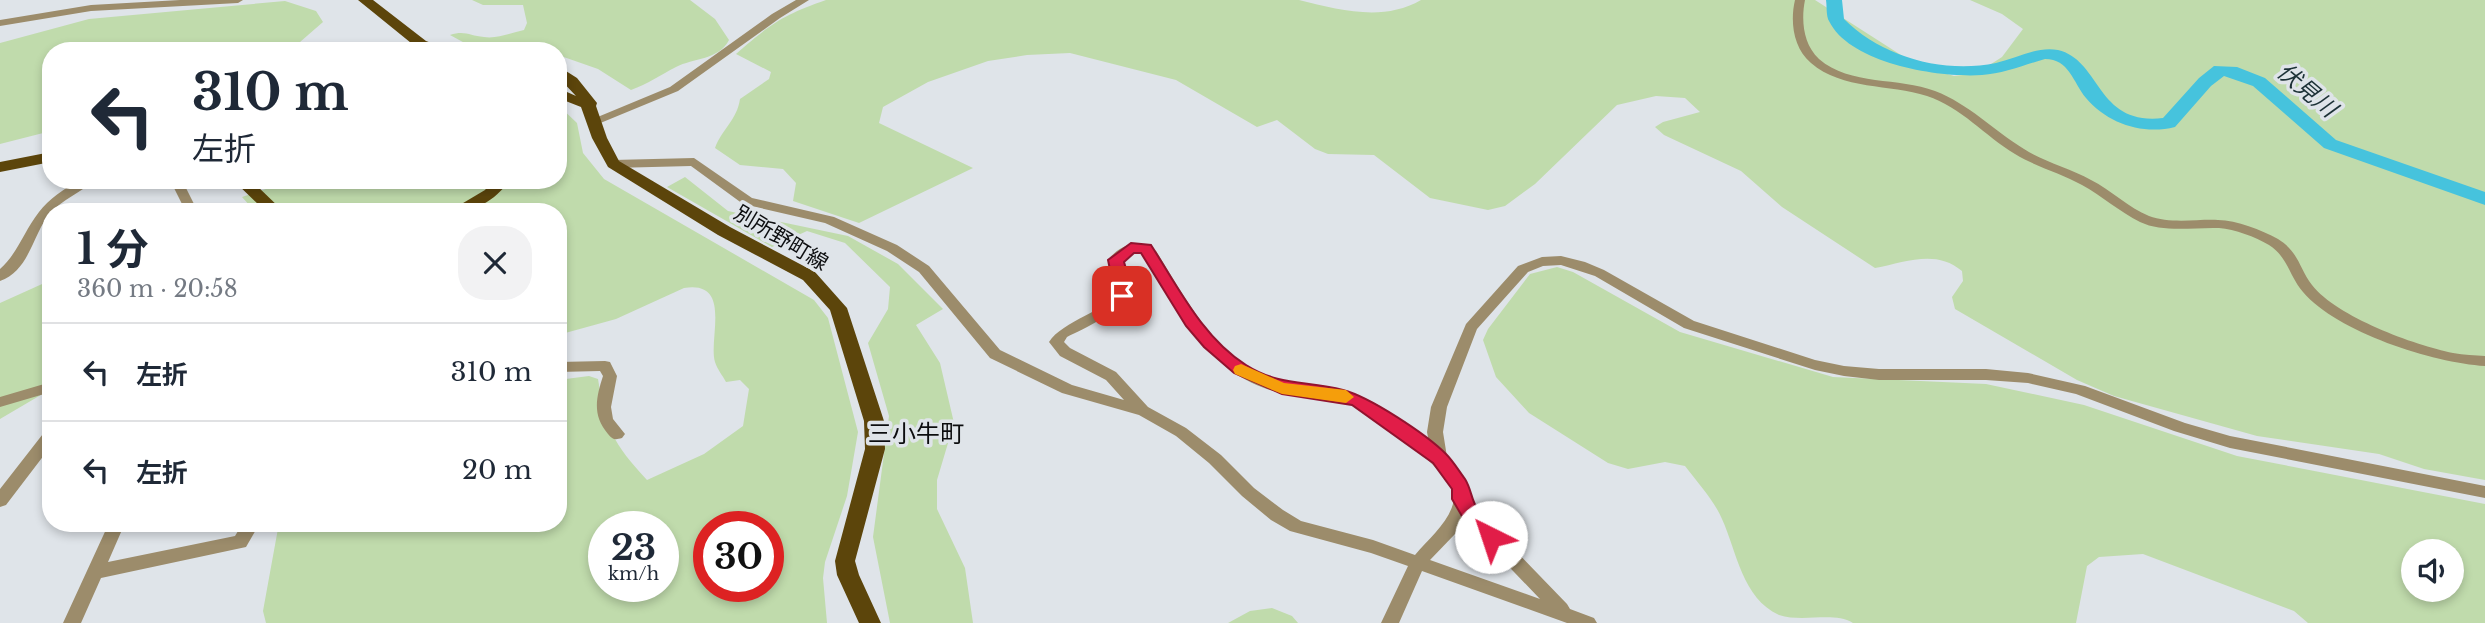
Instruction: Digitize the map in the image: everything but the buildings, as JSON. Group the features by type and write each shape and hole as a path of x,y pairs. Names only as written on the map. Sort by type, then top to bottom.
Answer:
{"main road":[{"path":"365,0 418,42"},
{"path":"567,78 576,85 592,112 602,149 613,164"},
{"path":"567,97 592,112"},
{"path":"0,167 42,160"},
{"name":"別所野町線","path":"613,164 724,231 809,276 838,308 874,421 875,449 845,561 848,575 870,623"},
{"path":"251,189 265,203"},
{"path":"473,203 494,189"}],"street":[{"path":"0,23 91,8 238,0"},
{"path":"592,112 674,89 776,16 804,0"},
{"path":"1800,0 1797,15 1800,38 1813,60 1828,70 1856,79 1931,93 1969,113 2020,152 2086,182 2146,220 2170,224 2222,224 2238,227 2273,242 2289,254 2307,288 2337,315 2419,349 2456,359 2485,361"},
{"path":"613,164 694,162 748,201 829,220 892,248 924,270 995,354 1067,389 1143,411 1181,432 1215,459 1248,492 1296,526 1373,547 1564,612 1588,623"},
{"path":"56,203 73,189"},
{"path":"0,275 16,262 28,246 42,218"},
{"path":"1143,411 1111,376 1065,352 1056,342 1062,334 1113,305 1122,296 1123,285 1115,260 1123,252 1137,247 1146,248 1151,254 1192,322 1210,343 1240,369 1282,388 1340,395 1358,400 1439,458 1461,488 1462,499 1473,518 1564,612"},
{"path":"1439,458 1435,432 1439,407 1471,327 1523,269 1550,260 1586,267 1698,329 1827,367 1883,375 1969,373 2029,378 2069,388 2230,443 2445,481 2485,492"},
{"path":"567,367 605,366 610,376 601,403 602,414 617,434"},
{"path":"0,402 42,390"},
{"path":"0,501 42,446"},
{"path":"1390,623 1417,564 1448,529 1462,499"},
{"path":"72,623 113,532"},
{"path":"95,572 240,542 246,532"}],"green space":[{"path":"472,0 690,0 715,19 729,40 725,47 712,55 683,64 631,90 598,69 567,58 567,42 463,42 450,35 464,33 494,37 524,30 527,23 523,5 483,5"},
{"path":"826,0 1299,0 1346,10 1377,12 1407,7 1421,0 1815,0 1915,64 1954,76 1977,73 2002,57 2023,29 2002,14 1970,0 2485,0 2485,480 2424,469 2379,454 2257,436 2114,396 2077,380 1955,309 1952,297 1963,281 1962,271 1952,264 1942,260 1920,259 1875,268 1782,207 1741,171 1664,135 1655,127 1663,122 1700,112 1685,98 1656,96 1617,105 1535,184 1505,206 1488,210 1430,198 1374,155 1328,154 1315,149 1277,120 1257,127 1176,80 1070,53 1027,55 988,61 928,82 883,107 879,123 973,168 859,223 793,201 796,183 783,169 740,165 715,148 736,113 740,99 769,79 771,72 736,54 778,21"},
{"path":"285,1 316,11 323,22 300,42 42,42 42,133 0,144 0,43 89,19"},
{"path":"567,114 577,123 583,153 604,179 814,300 828,318 858,432 847,496 825,562 823,578 827,623 266,623 263,611 277,532 567,532 567,379 589,376 598,379 604,411 613,434 626,456 647,480 704,454 743,426 749,389 740,380 726,382 717,367 713,302 709,293 699,288 684,288 616,319 567,333 567,203 247,203 242,197 266,189 567,189"},
{"path":"685,177 728,211 848,236 898,264 943,309 916,325 940,363 954,423 937,480 937,509 965,568 973,623 890,623 873,537 889,416 868,343 888,309 890,287 845,243 807,231 772,247 667,187"},
{"path":"1557,267 1573,272 1680,332 1833,377 1986,384 2084,405 2237,456 2485,504 2485,623 2308,623 2294,611 2143,554 2099,557 2087,566 2076,623 1853,623 1837,618 1779,615 1767,607 1749,586 1719,512 1685,466 1665,462 1628,469 1608,463 1529,413 1496,377 1483,340 1488,329 1530,274"},
{"path":"42,284 42,394 0,419 0,303"},
{"path":"1272,608 1292,616 1298,623 1228,623 1250,611"}],"waterway":[{"name":"伏見川","path":"1834,0 1836,20 1866,46 1883,55 1922,66 1962,70 1997,68 2044,54 2058,55 2072,63 2101,103 2121,117 2144,124 2169,123 2205,82 2220,70 2237,72 2259,82 2330,144 2485,199"}],"slow traffic":[{"path":"1241,370 1263,382 1282,388 1346,397"}],"district":[{"name":"三小牛町","path":"916,433"}],"route":[{"path":"1122,296 1123,285 1115,260 1131,248 1146,248 1192,322 1210,343 1240,369 1263,382 1282,388 1340,395 1358,400 1376,412 1439,458 1461,488 1462,499 1473,518 1491,537"}]}
